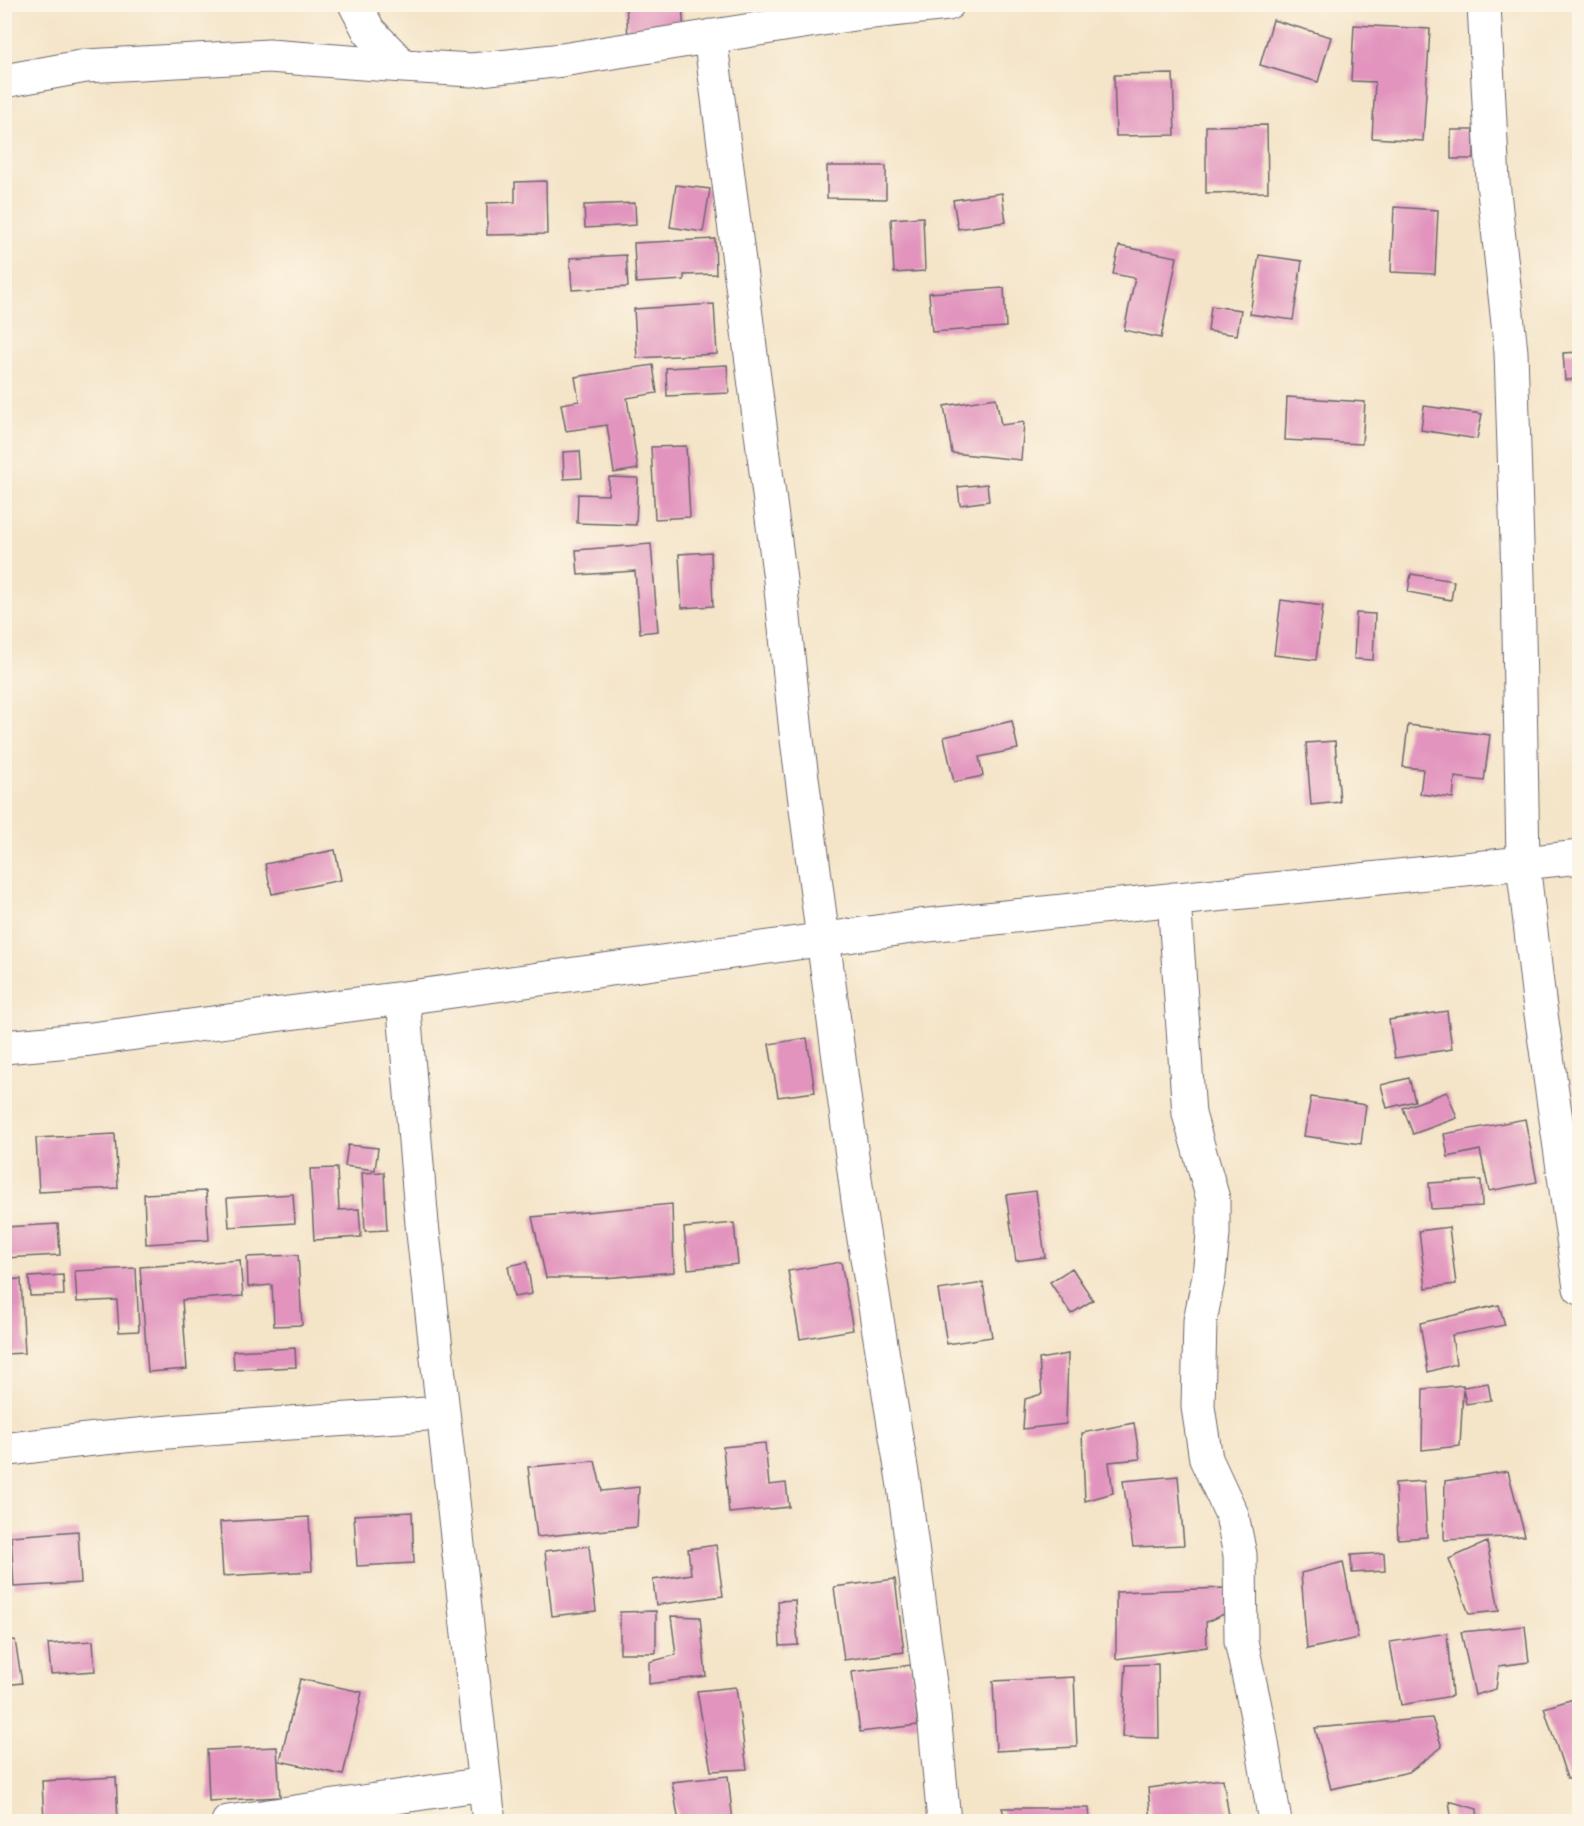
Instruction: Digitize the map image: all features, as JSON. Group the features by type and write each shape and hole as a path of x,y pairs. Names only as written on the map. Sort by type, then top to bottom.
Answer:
{"street":[{"path":"355,4 369,31 403,66"},
{"path":"4,81 86,66 269,56 472,70 562,60 854,14 948,4"},
{"path":"1484,4 1493,182 1511,352 1523,863 1539,1000 1580,1288"},
{"path":"710,36 780,580 796,732 823,939 859,1208 904,1486 934,1714 944,1821"},
{"path":"4,1047 91,1039 403,999 919,926 1580,857"},
{"path":"1174,899 1189,1114 1213,1199 1211,1255 1200,1321 1198,1407 1206,1459 1232,1515 1240,1555 1241,1641 1259,1725 1275,1821"},
{"path":"403,999 422,1224 489,1821"},
{"path":"4,1450 58,1442 225,1427 442,1413"},
{"path":"228,1821 484,1784"}],"building":[{"path":"626,4 682,4 684,34 628,37"},
{"path":"1273,20 1331,37 1318,82 1260,65"},
{"path":"1354,25 1430,29 1423,141 1372,138 1375,82 1351,81"},
{"path":"1173,74 1175,135 1116,136 1114,75"},
{"path":"1267,125 1268,192 1206,193 1206,126"},
{"path":"1451,130 1474,130 1474,159 1451,159"},
{"path":"827,166 886,166 886,199 827,198"},
{"path":"546,181 547,234 487,235 487,203 515,202 515,182"},
{"path":"676,185 710,189 703,232 670,227"},
{"path":"1002,193 1006,222 958,229 953,200"},
{"path":"635,203 636,225 585,228 584,205"},
{"path":"1394,207 1438,210 1435,274 1391,272"},
{"path":"923,217 925,271 894,273 891,219"},
{"path":"715,239 716,274 684,275 684,280 636,283 634,243"},
{"path":"1119,246 1177,257 1161,338 1124,330 1135,278 1113,274"},
{"path":"626,255 628,287 572,290 570,258"},
{"path":"1259,255 1302,261 1293,320 1250,314"},
{"path":"1004,288 1006,327 932,332 929,293"},
{"path":"714,304 717,354 637,358 634,309"},
{"path":"1211,306 1241,310 1237,335 1208,331"},
{"path":"1580,352 1580,379 1565,380 1563,353"},
{"path":"653,365 657,393 627,398 638,469 614,473 607,425 566,431 561,404 579,401 575,377"},
{"path":"727,365 729,393 667,396 666,368"},
{"path":"1287,397 1365,402 1362,444 1285,440"},
{"path":"996,398 1001,425 1024,422 1021,460 952,453 944,406"},
{"path":"1424,406 1482,414 1477,439 1421,430"},
{"path":"686,446 690,517 655,519 651,447"},
{"path":"580,451 582,478 564,479 563,452"},
{"path":"609,477 638,478 636,525 577,523 578,494 608,495"},
{"path":"987,484 989,501 960,505 958,487"},
{"path":"651,544 658,631 640,633 635,571 578,575 576,550"},
{"path":"711,552 713,606 682,608 679,554"},
{"path":"1411,574 1454,581 1451,600 1408,592"},
{"path":"1281,600 1323,606 1316,660 1274,655"},
{"path":"1356,613 1375,614 1373,660 1354,659"},
{"path":"1012,721 1018,749 979,757 983,776 954,782 944,737"},
{"path":"1408,725 1490,735 1484,781 1455,777 1453,798 1420,794 1423,769 1403,767"},
{"path":"1335,741 1340,802 1311,805 1306,743"},
{"path":"335,850 341,880 272,894 265,864"},
{"path":"1447,1011 1452,1049 1395,1058 1389,1020"},
{"path":"807,1038 815,1092 778,1097 769,1044"},
{"path":"1409,1078 1415,1101 1387,1108 1381,1085"},
{"path":"1447,1092 1457,1118 1413,1134 1403,1108"},
{"path":"1311,1097 1366,1105 1361,1144 1304,1136"},
{"path":"1525,1119 1537,1182 1489,1191 1480,1150 1448,1157 1444,1134"},
{"path":"115,1134 118,1188 39,1192 36,1138"},
{"path":"348,1145 378,1148 375,1170 345,1166"},
{"path":"337,1168 339,1210 359,1209 361,1237 314,1240 310,1169"},
{"path":"384,1172 387,1230 365,1231 362,1173"},
{"path":"1481,1180 1482,1206 1431,1209 1429,1183"},
{"path":"206,1191 209,1240 146,1244 144,1194"},
{"path":"1036,1191 1045,1257 1016,1261 1006,1195"},
{"path":"293,1194 295,1223 229,1227 227,1198"},
{"path":"672,1204 674,1272 604,1278 546,1278 532,1217"},
{"path":"734,1223 738,1264 688,1269 684,1228"},
{"path":"58,1224 60,1255 4,1258 4,1227"},
{"path":"1449,1227 1456,1284 1426,1288 1419,1231"},
{"path":"298,1255 302,1325 274,1326 272,1285 248,1287 247,1257"},
{"path":"240,1260 243,1296 182,1300 187,1369 148,1372 140,1267"},
{"path":"527,1262 532,1294 514,1297 508,1266"},
{"path":"841,1262 853,1330 800,1339 788,1271"},
{"path":"136,1268 139,1331 119,1332 117,1300 77,1302 75,1271"},
{"path":"1072,1268 1093,1300 1071,1314 1050,1282"},
{"path":"63,1275 64,1295 30,1296 29,1277"},
{"path":"21,1279 25,1353 4,1354 4,1280"},
{"path":"983,1283 992,1337 947,1344 938,1290"},
{"path":"1499,1305 1505,1325 1452,1335 1456,1364 1428,1372 1420,1323"},
{"path":"295,1348 296,1367 234,1370 233,1351"},
{"path":"1068,1354 1066,1424 1023,1429 1025,1399 1042,1394 1039,1359"},
{"path":"1488,1383 1491,1400 1466,1404 1463,1389 1460,1446 1422,1450 1423,1389"},
{"path":"1134,1423 1140,1459 1109,1462 1113,1493 1085,1501 1082,1433"},
{"path":"765,1443 769,1485 786,1483 789,1507 729,1513 723,1447"},
{"path":"595,1461 602,1491 639,1487 637,1527 537,1537 528,1467"},
{"path":"1508,1471 1525,1536 1444,1540 1445,1481"},
{"path":"1178,1476 1184,1545 1133,1547 1123,1481"},
{"path":"1424,1481 1427,1537 1398,1539 1395,1483"},
{"path":"412,1512 414,1563 357,1566 354,1515"},
{"path":"309,1517 312,1571 223,1576 220,1522"},
{"path":"78,1531 81,1583 14,1587 11,1536"},
{"path":"1487,1542 1499,1611 1469,1614 1449,1559"},
{"path":"716,1545 723,1596 656,1605 653,1580 691,1574 688,1549"},
{"path":"589,1546 596,1611 552,1616 545,1551"},
{"path":"1384,1553 1385,1571 1352,1573 1351,1555"},
{"path":"1343,1562 1358,1638 1307,1649 1301,1573"},
{"path":"895,1579 904,1652 844,1660 834,1587"},
{"path":"1225,1588 1231,1611 1206,1622 1207,1647 1116,1659 1116,1592"},
{"path":"795,1600 798,1645 780,1646 778,1601"},
{"path":"656,1611 656,1653 620,1653 620,1612"},
{"path":"671,1616 700,1617 706,1676 649,1684 649,1662 676,1655"},
{"path":"1525,1626 1529,1662 1499,1666 1496,1689 1475,1695 1461,1632"},
{"path":"1447,1633 1452,1696 1401,1705 1390,1642"},
{"path":"15,1640 22,1683 5,1685 5,1641"},
{"path":"93,1641 95,1671 51,1674 48,1644"},
{"path":"1158,1664 1159,1738 1122,1737 1126,1665"},
{"path":"911,1665 918,1725 860,1732 852,1672"},
{"path":"1074,1677 1077,1747 996,1751 993,1681"},
{"path":"300,1679 362,1692 343,1775 280,1761"},
{"path":"736,1687 747,1769 711,1771 697,1691"},
{"path":"1580,1697 1580,1779 1567,1778 1544,1708"},
{"path":"1432,1718 1442,1747 1409,1772 1331,1789 1315,1728"},
{"path":"277,1747 280,1797 209,1801 207,1750"},
{"path":"728,1776 733,1822 679,1822 672,1782"},
{"path":"116,1777 118,1822 44,1822 42,1781"},
{"path":"1223,1779 1230,1822 1151,1822 1148,1788"},
{"path":"1449,1801 1477,1809 1478,1822 1452,1822"},
{"path":"1002,1808 1089,1808 1090,1822 1006,1822"}]}
